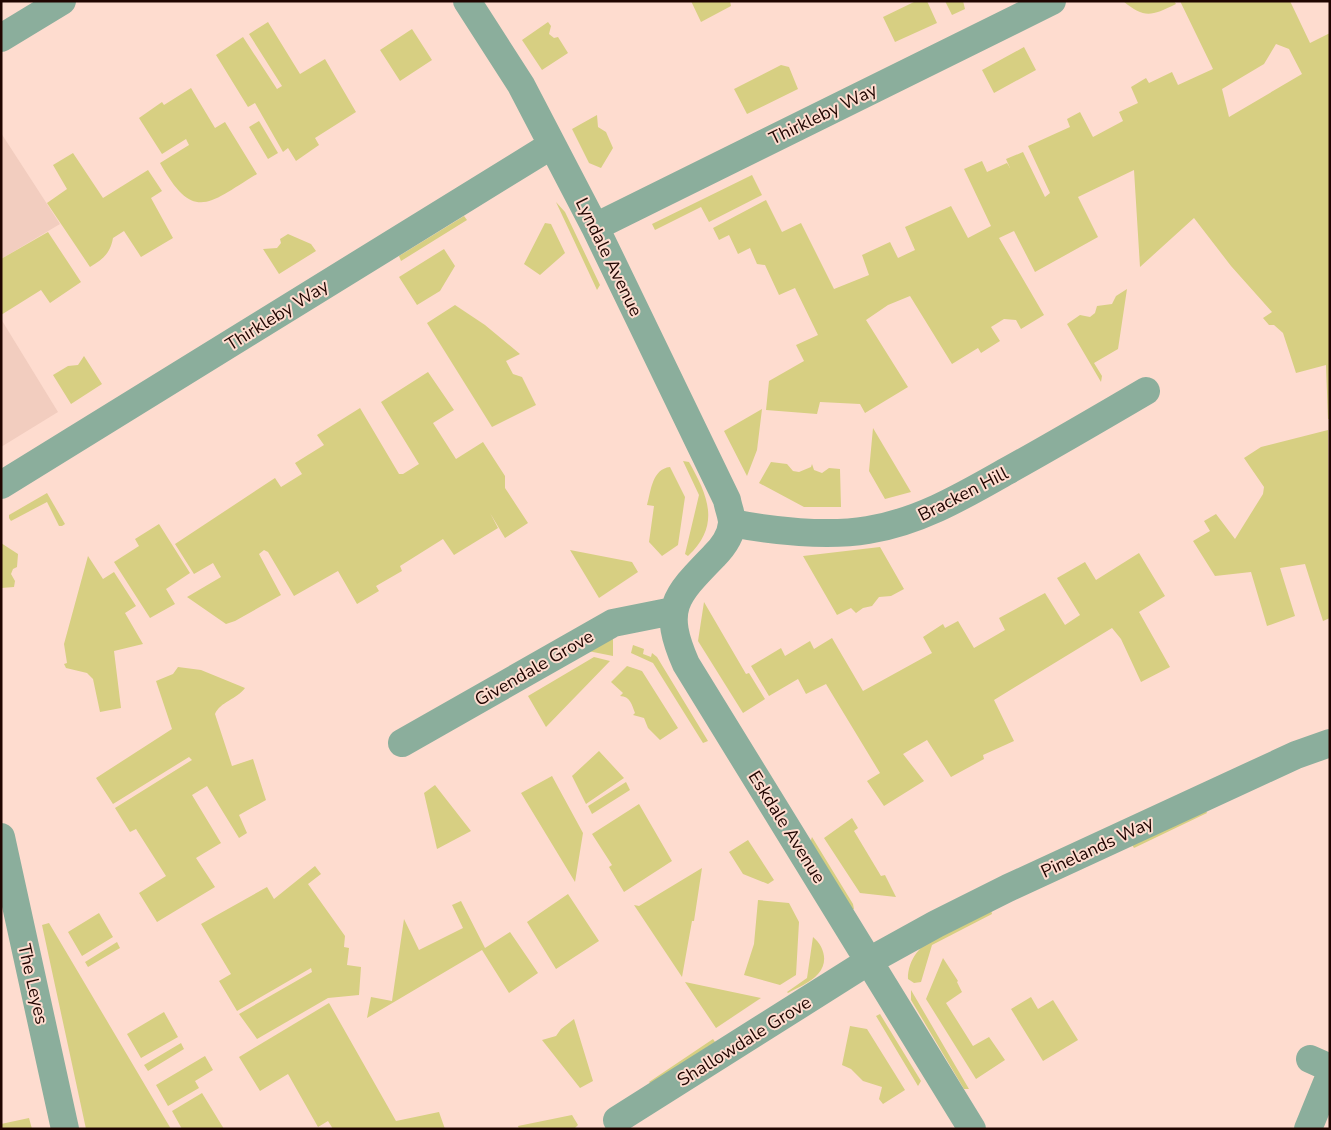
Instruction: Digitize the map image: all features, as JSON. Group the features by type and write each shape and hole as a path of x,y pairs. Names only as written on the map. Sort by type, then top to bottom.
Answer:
{"street":[{"path":"1,38 62,1"},
{"name":"Lyndale Avenue","path":"467,1 521,85 595,227 727,500 732,523"},
{"name":"Thirkleby Way","path":"595,227 1052,1"},
{"name":"Thirkleby Way","path":"1,485 552,145"},
{"name":"Bracken Hill","path":"732,523 763,529 818,532 867,531 914,520 954,501 1146,391"},
{"name":"Eskdale Avenue","path":"732,523 725,545 682,591 673,611 674,638 686,664 870,960 972,1129"},
{"name":"Givendale Grove","path":"402,743 612,623 673,611"},
{"name":"Pinelands Way","path":"870,960 1008,888 1296,755 1330,743"},
{"name":"The Leyes","path":"2,838 65,1129"},
{"name":"Shallowdale Grove","path":"617,1120 870,960"},
{"path":"1308,1129 1323,1067"}],"shaded area":[{"path":"691,1 730,1 731,6 701,22"},
{"path":"916,1 927,1 937,23 895,42 883,17"},
{"path":"945,1 963,1 965,9 952,15"},
{"path":"1123,1 1174,1 1176,4 1148,14 1137,11"},
{"path":"1180,1 1290,1 1310,43 1330,33 1330,419 1328,419 1326,365 1296,373 1283,333 1274,325 1269,325 1263,318 1272,312 1231,266 1194,218 1140,267 1134,170 1078,197 1098,237 1035,272 1014,231 999,238 1044,315 1021,329 1016,320 1004,319 991,327 1000,341 981,353 978,348 952,364 910,296 888,305 866,320 908,387 865,413 860,404 820,402 817,414 766,410 769,381 804,361 796,345 818,335 795,288 779,295 765,265 757,264 750,248 738,254 729,235 719,240 713,228 766,200 782,232 801,223 834,289 869,275 862,255 890,242 898,258 915,250 905,227 951,206 968,238 991,226 964,169 982,161 987,172 1007,163 1010,168 1006,159 1023,152 1045,197 1050,193 1028,146 1070,127 1067,119 1080,112 1093,137 1123,121 1119,112 1138,103 1131,87 1146,78 1149,83 1172,72 1178,85 1213,69","holes":["1276,44 1289,49 1302,74 1229,117 1222,89 1264,64"]},
{"path":"268,22 300,74 325,59 356,112 315,138 319,145 296,161 288,148 283,152 255,103 248,107 216,55 243,37 277,89 282,86 249,34"},
{"path":"548,22 551,26 549,34 554,38 558,37 568,53 542,70 522,40"},
{"path":"412,29 432,60 400,81 380,50"},
{"path":"1024,47 1036,70 994,93 982,70"},
{"path":"781,65 789,67 798,89 747,114 734,89"},
{"path":"191,88 215,128 225,122 257,174 226,193 203,202 193,201 183,195 160,163 189,145 186,139 162,154 139,118 162,102 164,105"},
{"path":"597,115 598,127 606,132 613,148 601,168 589,163 572,129"},
{"path":"259,121 278,153 268,159 249,127"},
{"path":"1,133 60,224 1,259"},
{"path":"73,153 103,198 148,170 162,191 151,198 173,238 141,257 124,231 113,238 110,248 105,255 90,267 47,203 67,189 53,165"},
{"path":"752,175 762,195 709,222 701,207 655,230 652,224"},
{"path":"556,202 565,212 600,285 597,290"},
{"path":"464,216 467,220 401,261 399,256"},
{"path":"545,223 551,224 565,253 540,275 524,264"},
{"path":"48,232 81,282 50,303 41,290 1,315 1,259"},
{"path":"288,234 311,244 316,251 279,274 263,249 277,248 281,243 280,239"},
{"path":"444,249 455,266 440,291 417,305 399,277"},
{"path":"1127,289 1118,349 1094,363 1102,376 1101,382 1067,324 1080,315 1090,317 1095,313 1097,306 1112,304 1116,296"},
{"path":"455,305 485,325 520,354 506,361 513,374 522,377 536,405 492,427 427,323"},
{"path":"1,319 58,412 1,447"},
{"path":"84,356 102,384 71,404 53,375 68,366 78,365"},
{"path":"428,372 454,410 433,423 456,459 483,442 505,476 505,488 528,523 505,538 490,513 498,528 454,555 443,539 400,566 402,571 376,586 379,591 357,604 338,571 294,596 268,552 264,550 259,554 281,595 235,621 226,624 187,597 221,577 213,563 194,574 175,544 275,478 281,487 302,474 295,463 324,445 317,435 360,408 399,474 403,474 419,464 381,402"},
{"path":"762,409 757,450 747,476 724,431"},
{"path":"873,428 911,492 885,499 869,471"},
{"path":"1328,430 1330,618 1323,621 1305,564 1280,568 1295,616 1267,626 1251,572 1215,576 1193,541 1210,531 1204,521 1216,514 1235,539 1263,494 1264,487 1244,458 1261,447"},
{"path":"683,461 689,462 696,475 702,487 708,510 708,522 705,533 688,556 685,554 699,495"},
{"path":"771,462 787,464 793,471 799,472 811,467 812,464 814,470 822,473 829,468 840,469 841,507 804,507 759,483"},
{"path":"670,467 685,497 678,545 662,556 649,542 654,506 647,505 651,487 656,476 659,472"},
{"path":"47,493 65,524 59,526 47,502 11,521 9,515"},
{"path":"159,524 190,573 166,589 175,604 150,618 114,562 139,546 135,539"},
{"path":"1,543 18,554 17,567 13,569 11,574 15,581 14,587 1,588"},
{"path":"880,547 904,589 891,596 879,597 872,606 863,608 856,613 851,608 837,615 803,556"},
{"path":"570,550 632,562 638,572 599,598"},
{"path":"1139,553 1165,596 1139,612 1170,667 1141,682 1121,639 1112,628 994,700 1014,741 983,755 984,759 951,777 927,740 903,754 924,781 884,806 867,781 880,773 826,684 806,694 798,679 769,696 751,666 781,648 785,656 810,641 814,649 832,638 863,691 932,653 923,637 943,624 945,628 958,621 974,648 1005,630 999,618 1045,593 1065,625 1080,615 1057,578 1085,562 1096,580"},
{"path":"88,556 103,579 114,572 136,606 125,613 143,644 114,651 121,708 100,712 93,679 87,673 66,668 64,664 67,663 64,644"},
{"path":"704,602 746,674 749,673 765,699 743,713 698,641"},
{"path":"613,638 613,656 588,651"},
{"path":"633,645 644,649 643,654 651,657 652,653 657,657 708,741 703,743 653,663 631,653"},
{"path":"594,657 610,661 546,727 528,696"},
{"path":"627,666 642,671 678,728 660,740 648,728 644,718 633,715 635,713 630,702 623,696 620,696 623,693 611,682"},
{"path":"178,667 201,670 245,688 221,706 215,714 232,766 253,759 266,800 239,815 247,833 239,838 207,786 192,795 221,843 196,858 215,887 157,922 139,893 166,876 136,829 130,832 115,808 192,760 189,757 113,804 96,778 172,729 156,681 173,674"},
{"path":"599,751 624,778 586,804 572,776"},
{"path":"552,776 583,833 575,882 521,793"},
{"path":"626,782 630,790 592,814 588,806"},
{"path":"435,785 471,831 437,849 424,793"},
{"path":"639,804 672,861 624,892 609,867 612,865 592,834"},
{"path":"1204,806 1207,813 1134,848 1130,841"},
{"path":"852,818 858,828 854,831 881,876 885,875 896,897 860,893 824,838"},
{"path":"812,837 853,904 854,909 849,910 810,843"},
{"path":"748,840 774,880 768,884 743,874 729,852"},
{"path":"315,866 321,874 308,884 345,936 344,947 349,948 347,965 361,967 359,995 328,998 257,1039 239,1014 312,972 311,968 237,1011 219,981 231,974 201,924 267,887 274,899"},
{"path":"702,868 694,921 692,921 682,977 634,905 639,906"},
{"path":"568,894 599,941 556,969 527,922"},
{"path":"758,900 789,903 799,922 796,975 780,985 744,975 754,944"},
{"path":"461,901 485,948 510,932 538,973 509,993 482,950 367,1018 371,997 392,1001 404,919 419,950 463,928 452,905"},
{"path":"991,910 992,914 932,945 921,982 914,983 908,979 910,965 926,943 951,928"},
{"path":"99,913 113,937 82,956 68,932"},
{"path":"49,923 171,1129 86,1129 42,925"},
{"path":"813,937 820,945 824,954 821,969 812,980 788,993 807,978"},
{"path":"117,942 120,948 88,967 85,962"},
{"path":"943,958 958,981 962,992 946,1003 973,1046 989,1037 1005,1060 976,1079 926,999"},
{"path":"685,982 761,998 716,1028"},
{"path":"911,990 969,1089 964,1089 911,1000"},
{"path":"1031,997 1038,1009 1053,1000 1078,1040 1043,1061 1011,1009"},
{"path":"329,1003 396,1121 439,1112 445,1129 333,1129 328,1121 318,1127 288,1074 260,1091 239,1057"},
{"path":"164,1012 178,1037 141,1058 127,1034"},
{"path":"880,1014 921,1081 918,1086 876,1016"},
{"path":"574,1019 593,1081 580,1088 542,1040 556,1036 561,1029"},
{"path":"850,1026 867,1029 905,1090 883,1104 879,1099 882,1087 863,1081 851,1069 842,1065"},
{"path":"713,1039 715,1042 651,1084 649,1082"},
{"path":"181,1043 184,1049 148,1071 144,1065"},
{"path":"205,1056 213,1070 195,1081 199,1088 168,1106 156,1085"},
{"path":"202,1093 224,1129 182,1129 172,1111"},
{"path":"572,1115 578,1125 574,1129 519,1129 518,1126"},
{"path":"29,1118 32,1129 1,1129 1,1124"}]}
